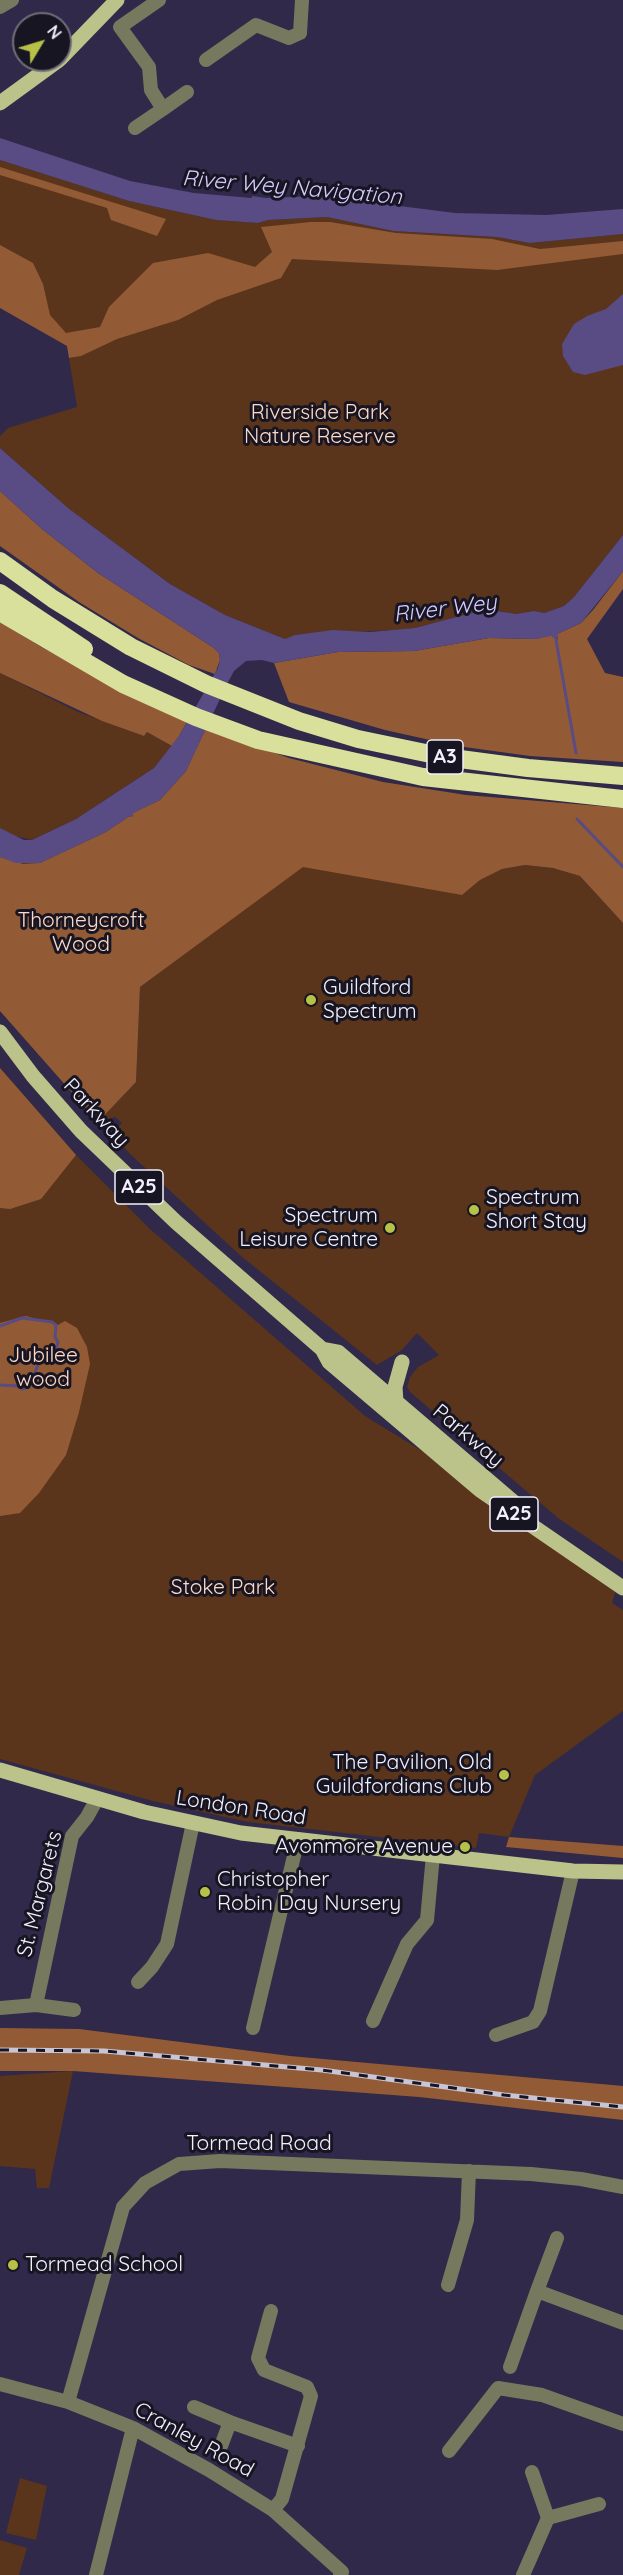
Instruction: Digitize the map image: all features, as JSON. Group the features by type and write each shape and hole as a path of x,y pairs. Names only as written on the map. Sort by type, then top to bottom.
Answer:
{"highway":[{"name":"A3","path":"0,561 92,624 185,674 273,711 349,736 412,751 528,768 623,776"},
{"path":"0,593 66,638 172,702"},
{"path":"0,612 114,679 172,702"},
{"name":"A3","path":"172,702 258,740 423,777 623,799"}],"main road":[{"path":"72,47 117,0"},
{"path":"0,103 43,72"},
{"name":"Parkway","path":"2,1038 70,1119 105,1155 176,1222 322,1349 329,1362 480,1490 623,1588"},
{"name":"Parkway","path":"322,1349 338,1352 584,1560"},
{"path":"396,1402 395,1386 402,1362"},
{"name":"London Road","path":"0,1770 144,1812 241,1833 573,1870 623,1872"}],"street":[{"path":"0,7 12,0"},
{"path":"159,0 120,27 148,67 151,90 163,109"},
{"path":"206,60 256,25 289,38 300,33 302,0"},
{"path":"135,128 187,92"},
{"name":"St. Margarets","path":"36,2005 72,1836 97,1799"},
{"path":"138,1982 152,1967 167,1944 193,1823"},
{"path":"253,2028 298,1839"},
{"path":"373,2021 407,1944 428,1920 433,1855"},
{"path":"496,2035 533,2022 540,2011 573,1870"},
{"path":"0,2008 36,2005 74,2010"},
{"name":"Tormead Road","path":"68,2402 123,2207 137,2189 154,2176 179,2163 220,2161 469,2171 581,2179 623,2187"},
{"path":"448,2285 467,2220 469,2171"},
{"path":"510,2367 557,2238"},
{"path":"537,2291 623,2323"},
{"path":"271,2310 258,2358 264,2370 307,2387 311,2396 282,2499 273,2510"},
{"name":"Cranley Road","path":"0,2384 68,2402 133,2428 209,2470 273,2510 342,2572 340,2575"},
{"path":"449,2451 498,2388 542,2395 623,2424"},
{"path":"194,2407 298,2446"},
{"path":"221,2446 230,2422"},
{"path":"96,2575 133,2428"},
{"path":"523,2575 548,2518 532,2472"},
{"path":"548,2518 599,2504"}],"green space":[{"name":"Riverside Park Nature Reserve","path":"0,160 129,201 216,220 258,223 268,220 327,217 392,231 497,237 530,243 623,234 623,535 574,597 564,606 544,613 534,611 516,614 497,611 475,612 415,628 397,630 300,634 285,639 225,615 170,584 68,508 0,448 0,436 8,428 77,407 69,358 81,356 79,343 0,300"},
{"path":"0,167 166,219 157,236 111,220 107,208 0,175"},
{"path":"330,222 396,233 492,239 540,249 623,241 623,254 497,270 292,259 281,278 217,300 178,320 117,339 81,356 69,358 67,346 0,308 0,245 33,263 43,284 50,315 66,333 100,327 109,307 153,263 208,253 255,267 272,252 261,227"},
{"path":"0,491 42,529 98,573 214,648 219,653 220,660 215,674 189,665 138,638 79,602 0,546"},
{"path":"623,571 623,589 587,639 605,673 623,677 623,762 530,756 457,746 385,730 289,702 274,663 338,652 414,651 489,638 536,639 551,635 558,641 557,634 581,623"},
{"path":"0,622 108,684 188,720 179,736 172,746 147,732 144,736 102,721 0,673"},
{"path":"0,673 78,712 144,736 147,732 172,746 154,768 76,819 32,840 11,835 0,828"},
{"name":"Thorneycroft Wood","path":"206,728 289,758 383,782 466,795 623,808 623,923 580,876 553,868 525,865 502,869 480,880 462,895 303,867 140,987 136,1082 98,1122 0,1011 0,857 23,864 40,863 106,832 133,816 132,813 160,800 186,771"},
{"path":"210,740 529,828 462,895 480,880 502,869 525,865 553,868 580,876 623,923 623,1562 558,1518 410,1392 407,1387 410,1377 418,1367 439,1355 417,1333 402,1350 377,1365 241,1256 129,1153 112,1134 122,1123 115,1117 98,1122 136,1082 140,987 274,888 23,1036 0,1011 0,857 16,863"},
{"name":"Stoke Park","path":"0,1068 76,1155 150,1229 365,1416 445,1465 616,1590 612,1603 623,1610 623,1711 535,1775 509,1837 479,1833 476,1848 248,1822 153,1801 0,1759"},
{"path":"0,1068 76,1155 41,1199 10,1209 0,1208"},
{"name":"Jubilee wood","path":"26,1316 58,1325 65,1321 77,1328 87,1347 90,1364 66,1455 39,1493 20,1513 0,1516 0,1323"},
{"path":"509,1837 623,1846 623,1858 506,1847"},
{"path":"0,2028 79,2029 290,2056 623,2086 623,2120 419,2097 73,2071 0,2071"},
{"path":"73,2071 49,2188 37,2188 35,2169 0,2166 0,2076"},
{"path":"20,2478 47,2486 36,2540 6,2533"},
{"path":"0,2540 27,2548 19,2575 0,2575"}],"shaded area":[{"path":"0,138 130,181 194,193 252,198 252,196 266,198 321,196 455,213 546,215 623,209 623,234 530,243 497,237 393,231 327,217 268,220 258,223 216,220 129,201 0,160"},
{"path":"623,294 623,365 585,375 573,372 563,356 562,344 574,324 606,309"},
{"path":"0,448 68,508 170,584 225,615 285,639 295,635 333,630 370,632 415,628 475,612 497,611 516,614 534,611 544,613 564,606 574,597 623,535 623,571 581,623 557,634 558,641 551,636 536,639 489,638 414,651 338,652 274,663 262,660 246,661 234,671 186,771 160,800 135,812 132,814 134,816 128,817 106,832 40,863 16,863 0,857 0,828 24,840 32,840 76,819 154,768 179,736 218,668 220,660 219,653 214,648 98,573 42,529 0,491"}],"waterway":[{"path":"556,640 576,753"},
{"path":"577,819 623,867"},
{"path":"0,1326 22,1318 52,1322 56,1325 55,1337 58,1342 56,1348 42,1355 29,1387 22,1389 19,1386 0,1385"}],"railway":[{"path":"0,2050 104,2051 322,2070 504,2095 623,2107"}],"place":[{"name":"Guildford Spectrum","path":"311,1000"},
{"name":"Spectrum Short Stay","path":"474,1210"},
{"name":"Spectrum Leisure Centre","path":"390,1228"},
{"name":"The Pavilion, Old Guildfordians Club","path":"504,1775"},
{"name":"Avonmore Avenue","path":"465,1847"},
{"name":"Christopher Robin Day Nursery","path":"205,1892"},
{"name":"Tormead School","path":"13,2265"}],"water label":[{"name":"River Wey Navigation","path":"292,188"},
{"name":"River Wey","path":"445,609"}]}
